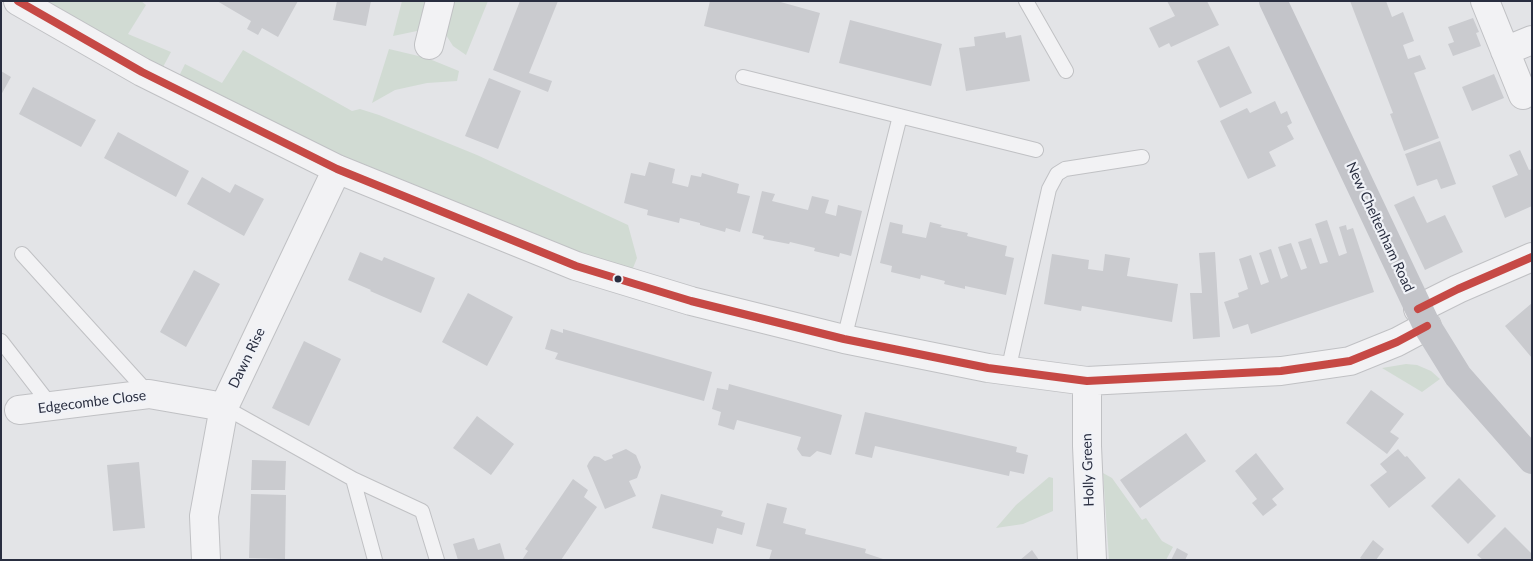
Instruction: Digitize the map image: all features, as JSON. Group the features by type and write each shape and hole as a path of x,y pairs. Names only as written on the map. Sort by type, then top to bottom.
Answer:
{"street":[{"path":"18,1 142,72 337,169 576,266 691,301 844,339 988,368 1087,381 1281,372 1350,361 1397,342 1423,317 1458,289 1532,257"},
{"path":"429,45 440,1"},
{"name":"New Cheltenham Road","path":"1273,1 1423,317 1458,376 1532,460"},
{"path":"1485,1 1523,95"},
{"path":"1505,51 1532,40"},
{"name":"Dawn Rise","path":"206,560 204,516 224,407 337,169"},
{"name":"Holly Green","path":"1087,381 1087,446 1092,560"},
{"name":"Edgecombe Close","path":"19,410 149,394 224,407"}],"lane":[{"path":"1026,1 1066,71"},
{"path":"743,77 1036,150"},
{"path":"844,339 900,116"},
{"path":"1008,371 1050,189 1057,174 1065,170 1142,157"},
{"path":"22,254 149,394"},
{"path":"1,341 52,406"},
{"path":"224,407 354,479 422,511 437,560"},
{"path":"354,479 375,560"}],"shaded area":[{"path":"39,1 141,1 146,5 128,34 171,52 163,67 152,69"},
{"path":"402,1 433,1 427,24 417,31 393,36"},
{"path":"450,1 488,1 466,55 453,46 446,35 443,23"},
{"path":"389,49 427,58 459,71 457,81 427,83 395,90 372,103"},
{"path":"243,50 352,111 360,109 379,115 477,155 628,225 637,258 631,273 539,239 320,147 179,76 185,64 222,83"},
{"path":"1406,364 1417,365 1431,371 1440,379 1422,392 1382,368"},
{"path":"1103,473 1112,478 1142,520 1146,518 1162,541 1173,547 1166,560 1109,560"},
{"path":"1049,477 1053,478 1053,511 1023,524 996,528 1016,505"}],"building":[{"path":"217,1 298,1 278,37 262,28 258,35 247,29 251,21"},
{"path":"337,1 371,1 366,26 333,20"},
{"path":"520,1 558,1 529,73 552,81 548,92 493,70"},
{"path":"710,1 777,1 820,13 809,53 704,26"},
{"path":"1167,1 1207,1 1219,25 1171,47 1169,43 1159,48 1149,28 1175,16"},
{"path":"1350,1 1386,1 1392,17 1403,12 1414,41 1403,45 1408,59 1420,55 1426,69 1414,73 1439,138 1404,151 1390,114 1393,113"},
{"path":"1473,18 1479,32 1476,33 1481,46 1453,56 1448,44 1454,42 1448,27"},
{"path":"850,20 942,44 931,86 839,63"},
{"path":"1005,32 1006,38 1021,35 1030,81 966,91 959,48 975,46 974,37"},
{"path":"1229,46 1252,93 1220,108 1197,61"},
{"path":"1,71 11,77 1,95"},
{"path":"1494,74 1504,98 1472,111 1462,87"},
{"path":"489,78 521,91 498,149 465,136"},
{"path":"33,87 96,120 81,147 19,114"},
{"path":"1275,101 1281,114 1287,111 1292,123 1287,126 1294,139 1269,152 1276,166 1248,179 1220,121 1247,108 1250,113"},
{"path":"118,132 189,171 176,197 104,158"},
{"path":"1440,141 1456,184 1441,189 1437,179 1417,186 1405,154"},
{"path":"1520,150 1529,170 1532,169 1532,206 1505,218 1492,186 1518,175 1509,155"},
{"path":"649,162 675,169 672,183 688,187 691,175 701,177 702,173 739,184 737,193 750,196 740,232 726,228 725,232 680,218 679,223 647,215 648,210 624,203 631,173 645,176"},
{"path":"202,177 230,193 235,184 264,199 244,236 187,204"},
{"path":"762,191 775,194 772,201 808,210 812,196 829,200 825,213 836,216 838,205 862,211 851,256 840,253 839,257 814,251 815,248 790,242 789,244 763,239 764,236 752,233"},
{"path":"1414,196 1427,223 1445,215 1463,252 1425,270 1394,205"},
{"path":"1327,220 1339,256 1347,253 1339,227 1346,225 1347,230 1353,228 1374,292 1251,334 1248,324 1233,329 1224,302 1239,297 1238,293 1248,289 1239,259 1251,255 1261,285 1269,282 1259,253 1271,249 1281,279 1288,276 1278,247 1291,243 1301,270 1307,268 1298,242 1311,238 1320,264 1328,262 1315,224"},
{"path":"890,222 903,225 902,233 926,238 930,222 942,225 940,227 968,233 967,236 1007,246 1005,256 1014,258 1006,295 965,286 965,289 944,284 945,281 921,275 920,279 891,272 892,266 880,263"},
{"path":"360,252 382,261 384,257 435,278 421,313 348,280"},
{"path":"1215,252 1220,337 1193,339 1190,293 1202,293 1199,253"},
{"path":"1052,254 1089,260 1088,269 1103,271 1105,254 1130,258 1127,276 1178,284 1172,322 1082,306 1081,311 1044,304"},
{"path":"194,270 220,284 186,347 160,332"},
{"path":"468,293 513,317 487,366 442,342"},
{"path":"1532,303 1532,358 1505,326"},
{"path":"551,329 563,333 563,329 712,372 704,401 555,359 558,353 545,349"},
{"path":"304,341 341,359 309,426 272,408"},
{"path":"729,384 842,415 831,455 817,451 810,457 802,456 797,449 801,437 737,420 734,430 718,425 721,412 712,409 717,388 728,390"},
{"path":"1371,390 1404,414 1390,432 1399,438 1387,454 1346,423"},
{"path":"865,412 1017,447 1016,452 1028,455 1024,474 1010,471 1009,476 875,446 872,458 855,454"},
{"path":"477,416 514,444 491,475 453,448"},
{"path":"1186,433 1206,461 1140,508 1120,480"},
{"path":"626,449 636,455 641,467 637,478 629,481 636,496 605,509 587,466 594,456 605,461 613,458 612,455"},
{"path":"1398,449 1405,457 1407,456 1426,478 1389,508 1370,485 1387,472 1380,464"},
{"path":"1256,453 1284,489 1272,499 1277,505 1263,516 1252,503 1257,499 1235,471"},
{"path":"252,460 286,461 285,490 251,490"},
{"path":"139,462 145,528 113,531 107,465"},
{"path":"1459,478 1496,516 1468,544 1431,506"},
{"path":"573,479 588,490 584,497 597,507 561,560 522,560 528,551 525,549"},
{"path":"251,494 286,495 285,559 249,558"},
{"path":"661,494 723,511 721,516 745,523 742,535 717,528 713,544 652,528"},
{"path":"767,503 787,508 783,523 806,529 805,534 866,549 865,553 886,560 769,560 772,550 756,546"},
{"path":"1505,527 1532,554 1532,560 1483,560 1477,555"},
{"path":"474,538 478,550 500,543 505,560 458,560 453,544"},
{"path":"1373,540 1384,549 1376,560 1363,560 1360,558"},
{"path":"1177,548 1188,554 1185,560 1171,560"},
{"path":"1032,550 1039,560 1020,560"}],"transit line":[{"path":"18,1 142,72 337,169 576,266 691,301 844,339 988,368 1087,381 1281,371 1350,361 1397,342 1427,326"},
{"path":"1418,309 1458,289 1532,257"}]}
